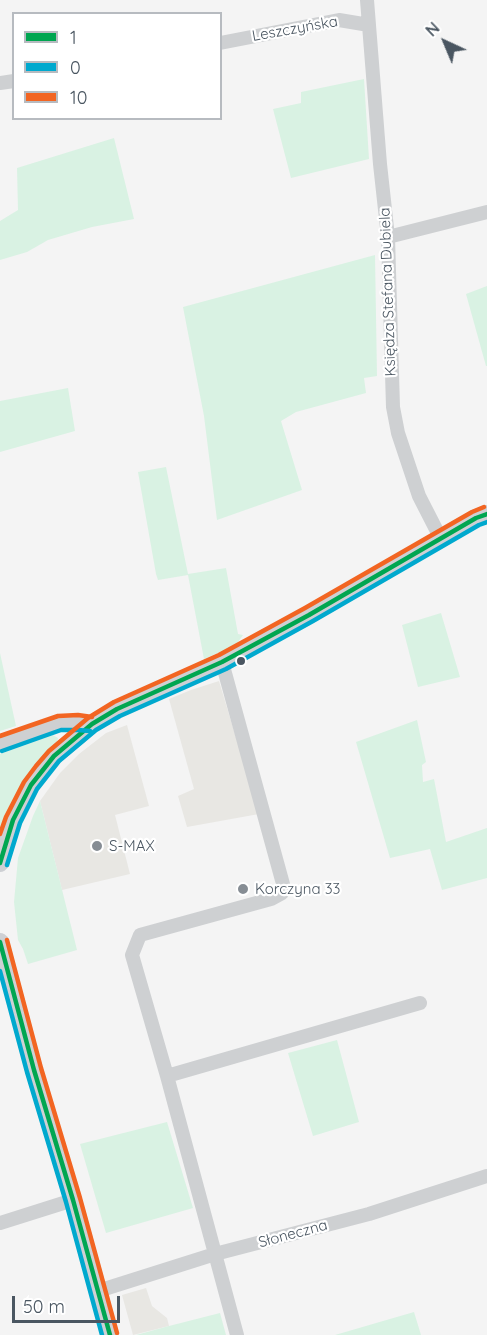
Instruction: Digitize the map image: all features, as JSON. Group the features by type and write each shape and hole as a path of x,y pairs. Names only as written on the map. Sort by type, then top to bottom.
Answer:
{"main road":[{"path":"0,863 13,820 31,785 54,756 92,724 117,709 222,662 309,615 476,518 487,514"},
{"path":"0,942 34,1071 110,1335"}],"street":[{"name":"Księdza Stefana Dubiela","path":"367,0 388,237 393,407 398,433 419,496 441,539"},
{"name":"Leszczyńska","path":"222,43 339,20 369,24"},
{"path":"388,237 487,212"},
{"path":"222,662 283,884 282,893 271,899 140,935 132,955 237,1335"},
{"path":"0,744 60,723 92,724"},
{"path":"167,1076 420,1003"},
{"name":"Słoneczna","path":"98,1291 215,1254 369,1214 487,1176"},
{"path":"0,1223 73,1200"}],"shaded area":[{"path":"219,681 259,814 187,827 178,796 194,789 169,699"},
{"path":"127,725 149,806 115,815 130,874 62,890 40,801 60,773 79,754 106,733"},
{"path":"146,1288 152,1306 167,1318 169,1326 133,1335 122,1295"}],"green space":[{"path":"364,79 369,159 291,178 273,109 301,103 301,92"},
{"path":"114,138 134,219 92,227 48,240 27,252 0,260 0,221 18,210 17,168"},
{"path":"375,255 377,376 364,378 366,393 296,412 281,421 302,490 217,520 204,416 183,307"},
{"path":"487,286 487,366 486,366 466,294"},
{"path":"68,388 75,431 0,452 0,401"},
{"path":"166,467 188,574 226,568 238,634 243,635 236,645 204,659 188,575 158,580 156,574 138,472"},
{"path":"441,613 460,677 418,687 402,625"},
{"path":"0,653 16,726 0,731"},
{"path":"417,720 426,762 422,765 423,782 434,779 446,842 487,828 487,878 442,890 430,849 390,858 356,742"},
{"path":"53,735 58,738 57,742 0,831 0,754"},
{"path":"40,801 77,950 28,964 18,940 14,902 18,858"},
{"path":"337,1040 359,1122 313,1136 288,1053"},
{"path":"167,1122 193,1208 106,1233 80,1144"},
{"path":"414,1312 421,1335 335,1335"},
{"path":"220,1313 226,1335 136,1335 169,1326"}],"transit line":[{"name":"10","path":"0,834 24,782 36,766 49,751 88,718 114,702 219,655 484,507"},
{"name":"1","path":"0,863 13,820 31,785 54,756 92,724 117,709 222,662 309,615 476,518 487,514"},
{"name":"0","path":"7,865 20,823 37,789 59,761 96,730 120,716 226,669 487,522"},
{"name":"10","path":"0,736 58,716 92,717"},
{"name":"0","path":"2,751 61,730 90,731"},
{"name":"10","path":"7,940 117,1333"},
{"name":"1","path":"0,942 110,1335"},
{"name":"0","path":"0,971 102,1335"}],"place":[{"name":"S-MAX","path":"97,846"},
{"name":"Korczyna 33","path":"243,889"}]}
